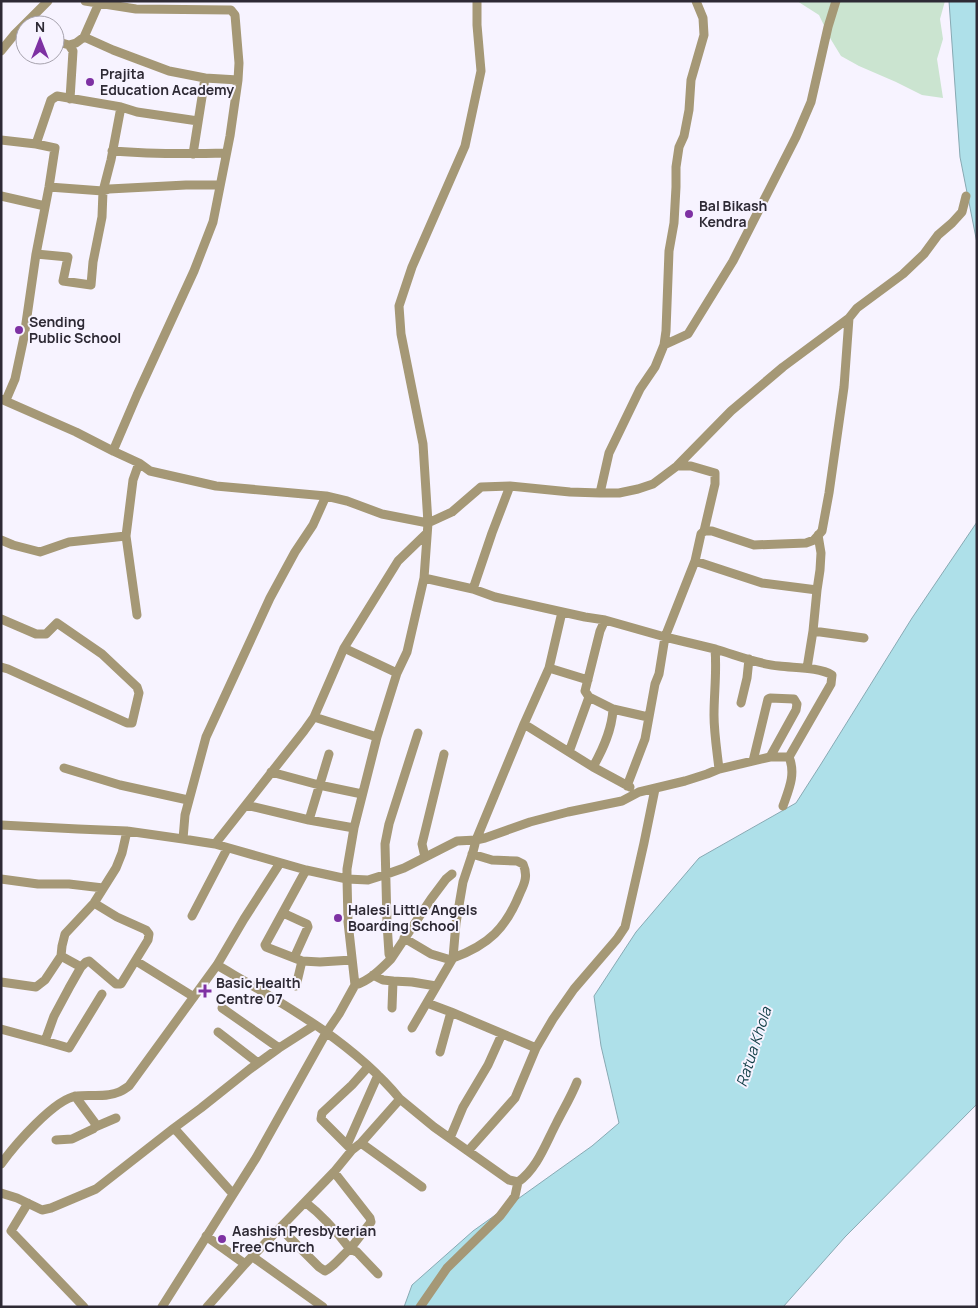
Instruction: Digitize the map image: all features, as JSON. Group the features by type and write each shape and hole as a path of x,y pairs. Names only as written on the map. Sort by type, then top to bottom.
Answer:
{"street":[{"path":"2,50 14,35 48,1"},
{"path":"85,1 136,9 231,10 235,15 239,63 230,136 213,222 194,271 113,452"},
{"path":"162,1307 256,1158 355,985 348,922 347,868 354,828 377,737 407,652 424,578 428,533 423,444 401,334 399,306 412,267 465,146 481,71 477,1"},
{"path":"600,493 609,454 640,389 655,367 664,345 669,252 674,223 676,167 679,147 684,136 689,110 691,80 704,35 703,18 696,1"},
{"path":"664,345 688,334 733,261 796,137 811,102 828,27 836,1"},
{"path":"65,44 76,43 84,36 99,3"},
{"path":"84,36 113,50 169,71 237,84"},
{"path":"69,45 73,51 70,99"},
{"path":"193,154 205,78"},
{"path":"36,144 51,100 57,96 121,107 137,112 198,121"},
{"path":"36,254 68,257 63,281 91,285 93,262 102,216 103,191 121,107"},
{"path":"1,140 56,148 36,254 24,337 15,379 3,399 76,432 113,452 139,463 150,471 216,486 326,496 347,500 382,514 428,523 452,512 481,487 510,486 570,492 619,493 653,484 677,466 731,411 783,367 849,318 857,308 903,274 924,254 938,235 952,224 962,212 966,196"},
{"path":"112,151 193,154 226,153"},
{"path":"49,187 103,191 162,186 219,185"},
{"path":"1,196 45,206"},
{"path":"704,531 754,545 806,543 814,540 822,531 844,387 849,318"},
{"path":"137,615 126,536 133,480 139,463"},
{"path":"627,786 645,739 665,637 695,561 715,484 715,472 692,466 677,466"},
{"path":"473,589 510,486"},
{"path":"183,839 188,800 206,737 270,598 295,552 313,526 326,496"},
{"path":"215,844 304,732 314,717 344,648 398,561 428,533"},
{"path":"1,540 40,552 68,542 126,536"},
{"path":"807,668 821,553 818,536"},
{"path":"695,561 762,583 817,590"},
{"path":"424,578 585,618 605,620 778,666 828,672 832,675 831,684 788,757"},
{"path":"412,1028 452,959 463,882 476,840 549,668 562,612"},
{"path":"1,619 36,634 46,634 57,623 102,654 137,687 139,693 132,722 127,723 1,667"},
{"path":"605,620 600,631 585,691 589,697 613,709 648,717"},
{"path":"813,631 864,638"},
{"path":"344,648 398,673"},
{"path":"715,649 714,717 719,769"},
{"path":"741,703 749,659"},
{"path":"549,668 588,680"},
{"path":"569,752 589,697"},
{"path":"753,761 768,699 794,699 797,704 796,710 770,757"},
{"path":"594,767 602,752 609,731 613,709"},
{"path":"314,717 377,737"},
{"path":"524,724 639,792"},
{"path":"391,960 387,923 385,844 389,824 418,733"},
{"path":"308,820 329,754"},
{"path":"425,857 422,844 444,754"},
{"path":"1,825 126,831 183,839 215,844 226,849 347,880 368,880 404,868 457,840 476,840 530,822 622,801 639,792 686,781 719,769 770,757 788,757"},
{"path":"783,806 792,774 792,767 788,757"},
{"path":"64,768 112,782 188,800"},
{"path":"272,772 362,794"},
{"path":"468,1151 515,1098 536,1048 553,1019 574,989 588,975 625,926 655,789"},
{"path":"246,805 308,820 354,828"},
{"path":"1,982 36,987 46,980 61,956 65,934 94,903 116,868 122,853 126,831"},
{"path":"192,916 226,849"},
{"path":"404,938 431,954 452,959 469,952 490,938 504,925 516,904 526,879 526,869 523,864 516,860 492,860 472,854"},
{"path":"1,1164 38,1122 64,1101 75,1096 119,1093 129,1086 217,965 280,863"},
{"path":"306,870 265,945 266,947 298,959 320,962 352,960"},
{"path":"355,985 364,982 391,960 431,899 452,874"},
{"path":"1,879 38,884 69,884 103,888"},
{"path":"45,1040 54,1016 81,967 86,962 90,962 116,984 122,984 148,940 149,934 146,930 117,917 94,903"},
{"path":"283,913 308,924 298,959 296,986"},
{"path":"61,956 81,967"},
{"path":"136,961 194,997"},
{"path":"217,965 315,1025 348,1048 378,1075 400,1099 509,1180 518,1182"},
{"path":"373,975 383,980 436,986"},
{"path":"392,1008 393,981"},
{"path":"1,1029 70,1048 102,994"},
{"path":"427,1003 536,1048"},
{"path":"222,1008 279,1048"},
{"path":"440,1052 451,1012"},
{"path":"1,1193 42,1210 96,1189 258,1062 315,1025"},
{"path":"218,1032 258,1062"},
{"path":"450,1138 463,1108 488,1065 502,1034"},
{"path":"349,1147 321,1119 322,1113 352,1085 368,1066"},
{"path":"207,1307 245,1264 334,1172 349,1147 378,1075"},
{"path":"420,1307 447,1268 500,1216 515,1196 518,1182 536,1163 577,1082"},
{"path":"75,1096 95,1123 95,1126"},
{"path":"349,1147 361,1143 400,1099"},
{"path":"56,1140 72,1139 93,1129 95,1126 116,1118"},
{"path":"174,1128 233,1194"},
{"path":"361,1143 422,1188"},
{"path":"280,1228 318,1267 325,1271 331,1268 350,1249 371,1222 370,1218 334,1172"},
{"path":"305,1202 341,1237 350,1249 356,1252 378,1274"},
{"path":"28,1203 11,1231 84,1307"},
{"path":"206,1236 245,1264"},
{"path":"253,1257 323,1307"}],"green space":[{"path":"797,1 945,1 940,19 943,39 937,59 943,98 922,95 841,56 819,15"}],"water":[{"path":"949,1 977,1 977,243 960,157"},
{"name":"Ratua Khola","path":"977,522 977,1104 845,1237 783,1307 404,1307 412,1285 473,1231 592,1146 619,1123 601,1046 594,996 636,932 699,858 796,803 912,618"}],"place":[{"name":"Prajita Education Academy","path":"90,82"},
{"name":"Bal Bikash Kendra","path":"689,214"},
{"name":"Sending Public School","path":"19,330"},
{"name":"Halesi Little Angels Boarding School","path":"338,918"},
{"name":"Basic Health Centre 07","path":"205,991"},
{"name":"Aashish Presbyterian Free Church","path":"222,1239"}]}
